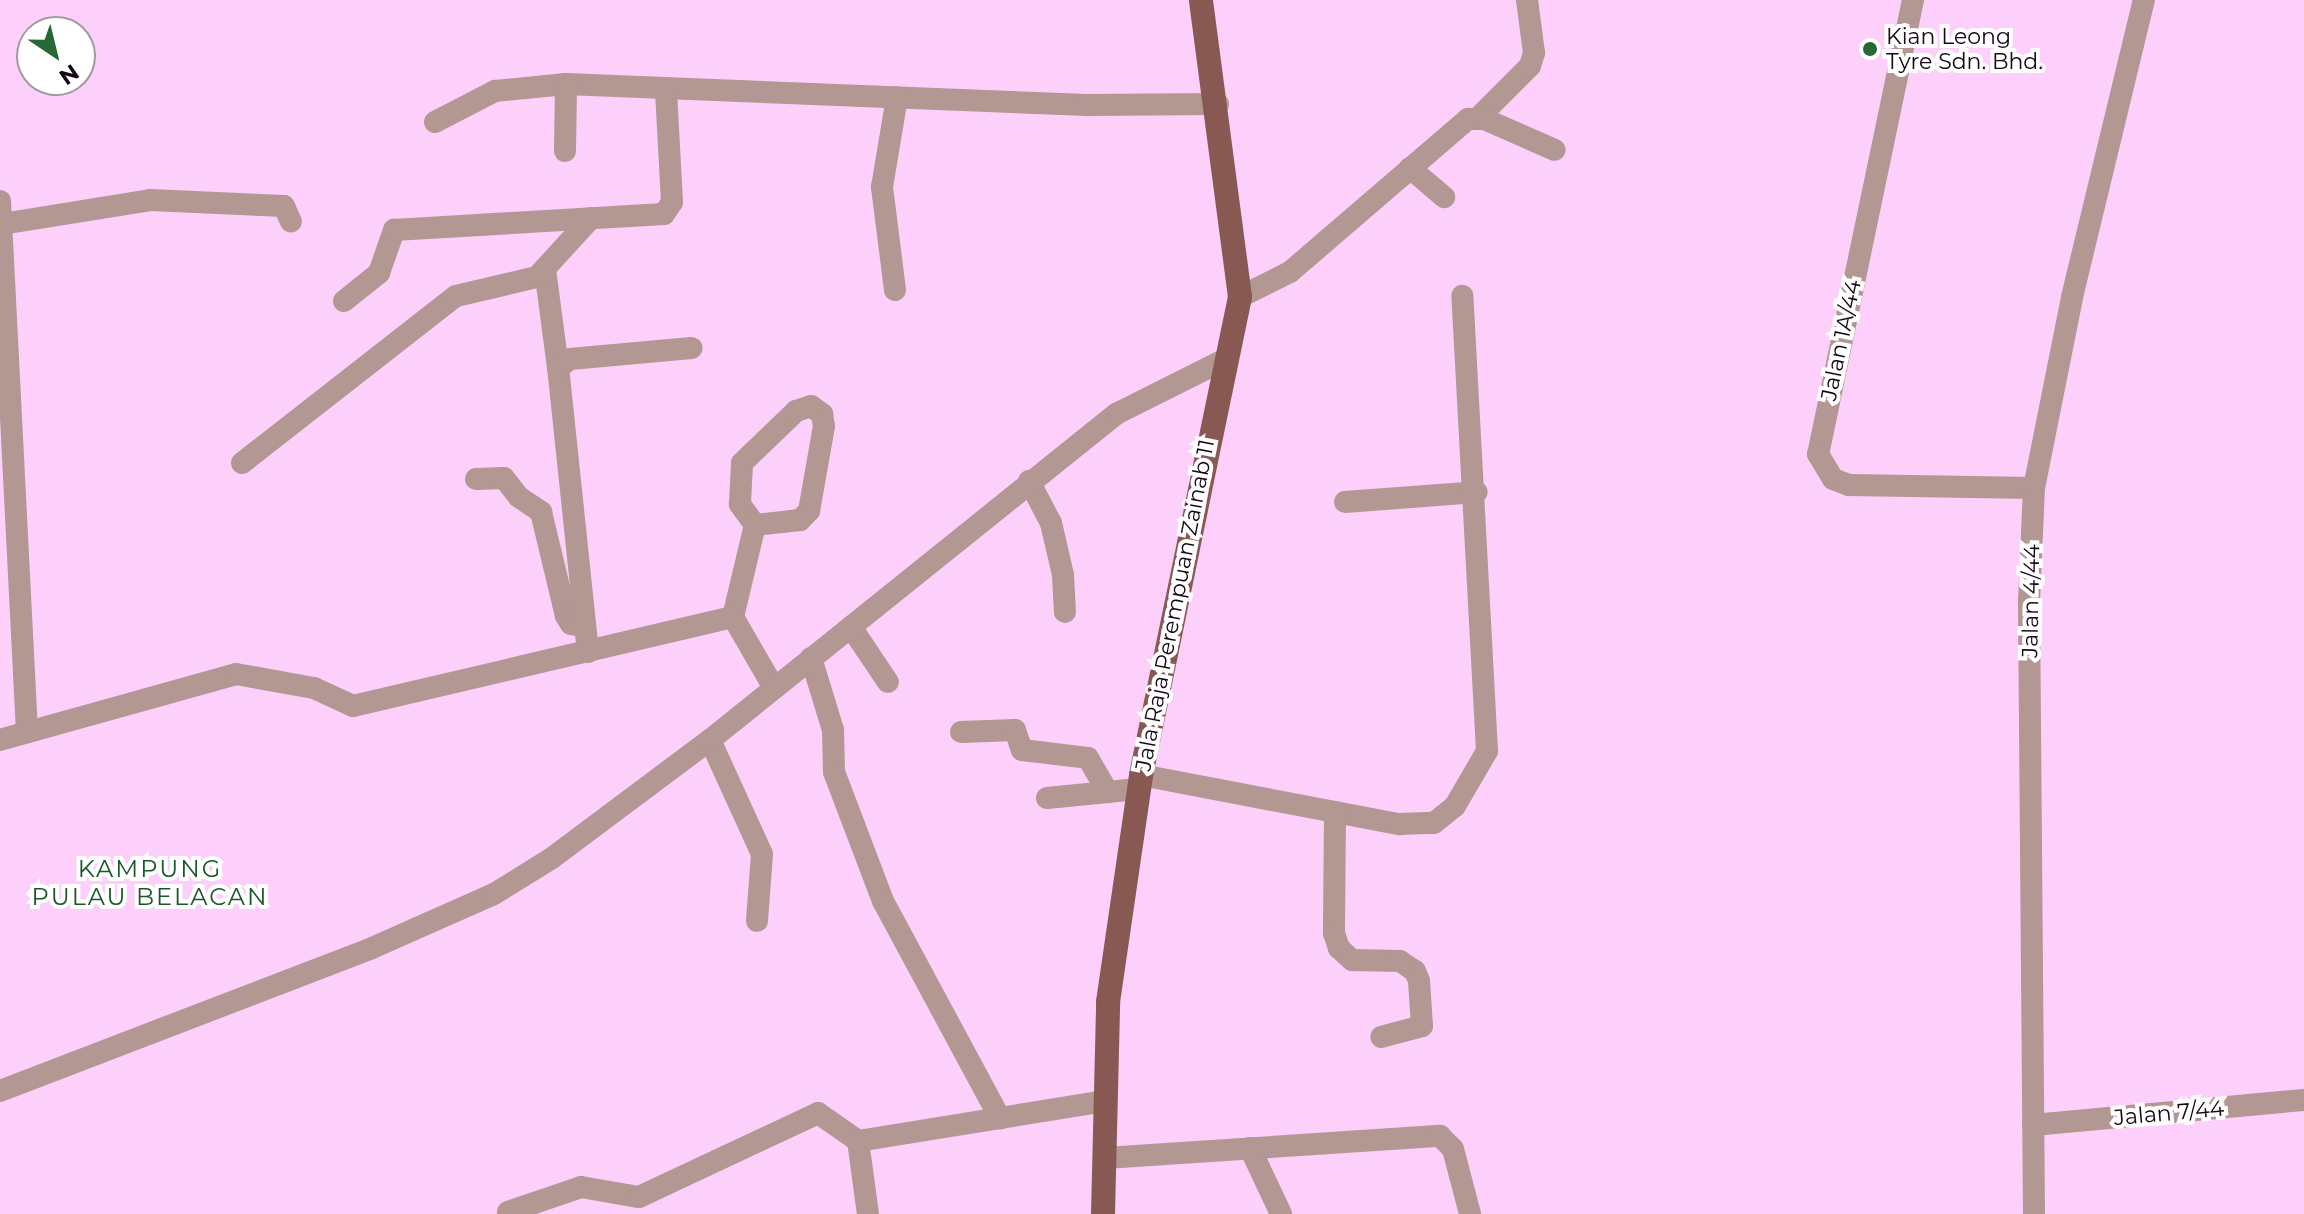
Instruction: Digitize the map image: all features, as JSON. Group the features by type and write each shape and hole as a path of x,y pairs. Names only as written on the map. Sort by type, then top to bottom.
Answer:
{"main road":[{"name":"Jala Raja Perempuan Zainab 11","path":"1103,1214 1108,1002 1140,782 1240,297 1218,104 1201,0"}],"street":[{"path":"1240,297 1290,272 1464,121 1479,117 1530,66 1534,53 1527,0"},
{"name":"Jalan 1A/44","path":"1913,0 1818,454 1824,470 1849,485 2034,488"},
{"name":"Jalan 4/44","path":"2034,1214 2029,602 2034,488 2072,297 2144,0"},
{"path":"435,122 495,91 566,84 666,90 1218,104"},
{"path":"565,151 566,84"},
{"path":"344,301 379,273 394,230 659,215 671,207 666,90"},
{"path":"895,290 882,187 897,97"},
{"path":"1479,117 1555,150"},
{"path":"1410,168 1444,197"},
{"path":"2,224 150,200 284,206 291,222"},
{"path":"0,201 27,732"},
{"path":"242,463 456,296 522,284 545,269 591,218"},
{"path":"545,269 588,652"},
{"path":"1047,798 1108,792 1140,782 1399,824 1434,823 1455,806 1487,751 1477,492 1462,296"},
{"path":"558,368 570,359 692,348"},
{"path":"0,1091 372,948 494,894 552,858 710,740 1116,414 1226,359"},
{"path":"755,525 794,521 809,511 824,426 818,409 801,408 744,459 740,504 755,525 733,617 774,688"},
{"path":"476,479 504,478 519,497 541,512 573,508"},
{"path":"1029,481 1051,523 1063,575 1065,612"},
{"path":"1345,502 1477,492"},
{"path":"541,512 566,616 571,624 585,626"},
{"path":"0,740 238,674 314,688 353,706 733,617"},
{"path":"851,627 888,682"},
{"path":"811,658 833,730 834,772 883,901 1000,1118"},
{"path":"961,732 1015,730 1022,750 1084,755 1108,792"},
{"path":"710,740 762,854 757,921"},
{"path":"1335,812 1334,933 1339,948 1352,960 1400,961 1419,981 1422,1026 1381,1037"},
{"name":"Jalan 7/44","path":"2033,1125 2304,1100"},
{"path":"508,1212 581,1187 639,1197 818,1113 858,1141 1106,1101"},
{"path":"1105,1158 1440,1136 1453,1149 1470,1214"},
{"path":"858,1141 868,1214"},
{"path":"1250,1148 1281,1214"}],"place":[{"name":"Kian Leong Tyre Sdn. Bhd.","path":"1870,49"}],"district":[{"name":"KAMPUNG PULAU BELACAN","path":"150,883"}]}
